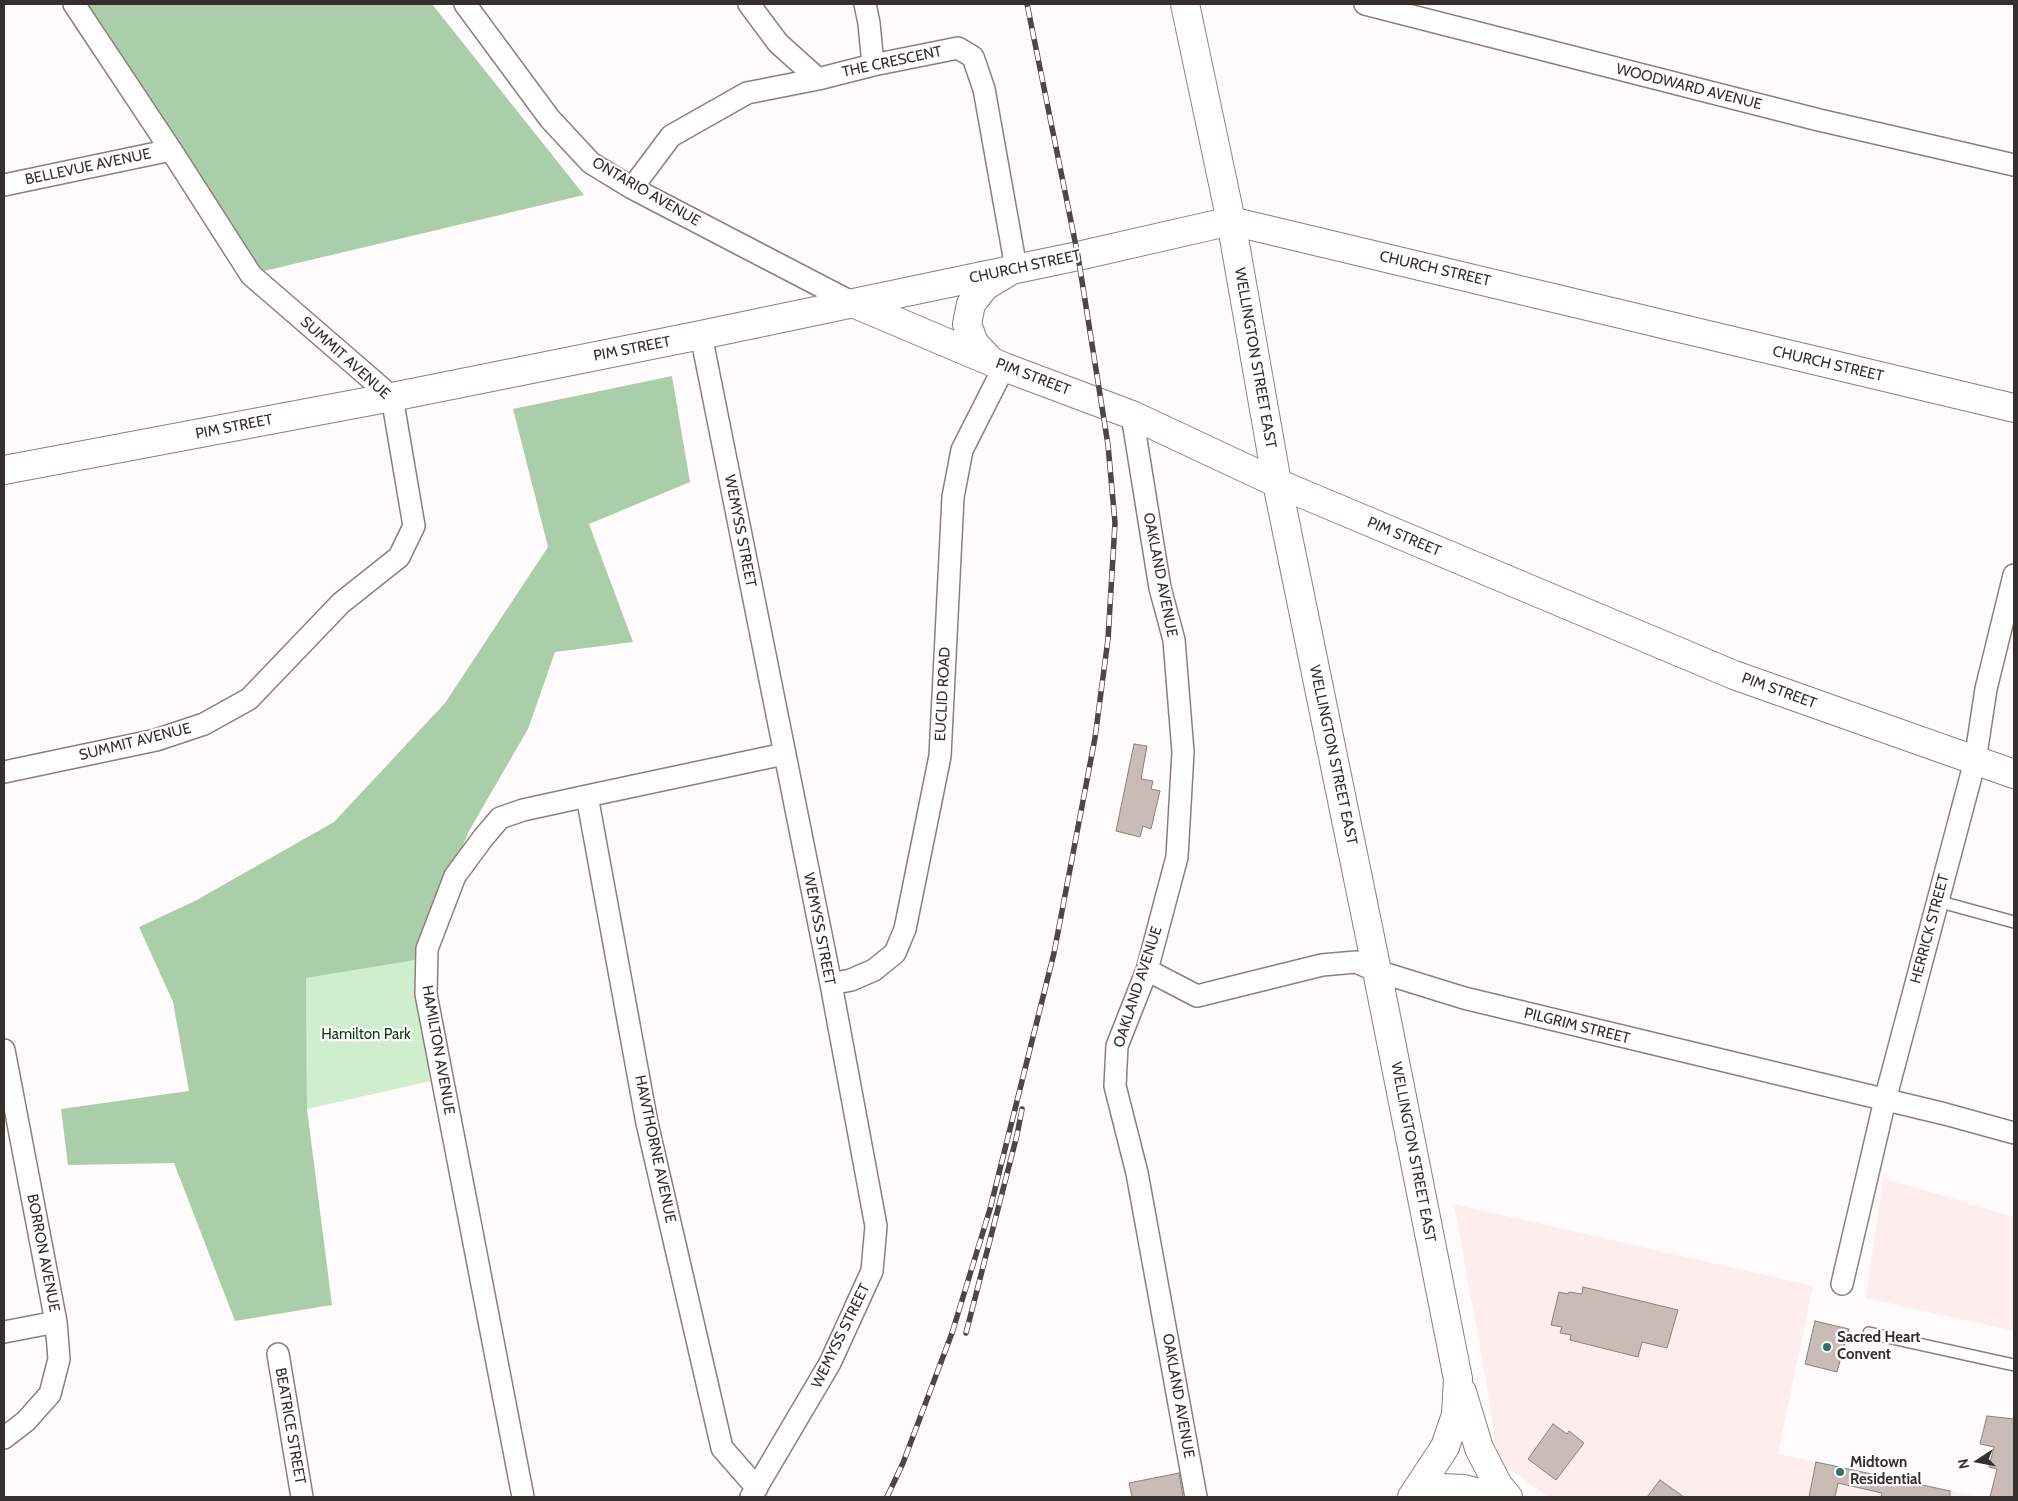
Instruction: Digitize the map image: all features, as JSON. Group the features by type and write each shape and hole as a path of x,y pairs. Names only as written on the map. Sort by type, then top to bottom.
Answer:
{"main road":[{"name":"WELLINGTON STREET EAST","path":"1185,4 1231,221 1276,483 1377,971 1458,1378 1456,1414 1445,1447 1413,1496"},
{"name":"CHURCH STREET","path":"853,303 1231,221 2014,408"},
{"path":"997,364 974,343 967,324 971,304 985,286 1016,268"},
{"name":"PIM STREET","path":"4,470 392,397 853,303 997,364 1132,415 1276,483 1734,675 2014,774"},
{"path":"1458,1378 1479,1448 1498,1485 1508,1497"},
{"path":"1413,1496 1442,1488 1464,1488 1495,1497"}],"street":[{"name":"SUMMIT AVENUE","path":"4,772 156,740 204,724 249,699 341,602 399,556 414,526 392,397 251,275 74,4"},
{"name":"ONTARIO AVENUE","path":"465,4 550,119 591,163 632,188 853,303"},
{"path":"749,4 778,43 818,79"},
{"path":"865,4 873,65"},
{"name":"WOODWARD AVENUE","path":"1365,4 1819,120 2014,165"},
{"name":"THE CRESCENT","path":"632,188 672,136 747,93 958,48 974,57 984,89 1016,268"},
{"name":"BELLEVUE AVENUE","path":"4,185 171,150"},
{"name":"WEMYSS STREET","path":"702,335 831,984 876,1226 872,1271 830,1363 754,1493"},
{"name":"EUCLID ROAD","path":"831,984 851,980 874,970 895,953 905,929 940,756 953,497 962,450 997,364"},
{"name":"OAKLAND AVENUE","path":"1132,415 1160,588 1174,640 1183,752 1177,857 1147,970 1117,1046 1114,1086 1137,1173 1196,1497"},
{"name":"HERRICK STREET","path":"1842,1284 1885,1100 1975,761 1986,689 2014,575"},
{"name":"HAMILTON AVENUE","path":"523,1497 426,994 427,949 455,876 500,818 523,810 784,754"},
{"name":"HAWTHORNE AVENUE","path":"587,796 648,1123 722,1448 754,1493"},
{"name":"PILGRIM STREET","path":"1147,970 1197,996 1322,965 1356,962 1377,971 1464,998 1945,1114 2014,1133"},
{"name":"BORRON AVENUE","path":"4,1056 56,1322 59,1359 50,1394 26,1420 4,1438"},
{"path":"4,1332 56,1322"},
{"name":"BEATRICE STREET","path":"278,1354 302,1497"}],"lane":[{"path":"1937,901 2014,922"},
{"path":"1869,1333 2014,1365"}],"shaded area":[{"path":"1883,1178 2014,1217 2014,1331 1866,1298"},
{"path":"1454,1204 1813,1286 1778,1454 1980,1497 1548,1497 1498,1460 1486,1380"}],"green space":[{"path":"87,4 432,4 584,195 260,272"},
{"path":"672,376 690,482 589,524 633,642 555,652 528,729 469,831 416,960 306,978 307,1109 332,1305 235,1321 174,1163 68,1165 61,1109 189,1091 173,1002 139,927 195,901 334,822 445,703 548,547 513,409"},
{"name":"Hamilton Park","path":"416,960 431,1081 307,1109 306,978"}],"building":[{"path":"1134,744 1147,746 1141,779 1153,781 1151,789 1160,791 1151,829 1143,826 1140,837 1116,831"},
{"path":"1583,1287 1678,1310 1667,1348 1642,1342 1638,1357 1570,1340 1571,1335 1560,1333 1562,1327 1551,1325 1559,1292 1582,1294"},
{"name":"Sacred Heart Convent","path":"1815,1321 1849,1329 1837,1372 1805,1364"},
{"path":"1987,1416 2014,1419 2014,1497 1990,1497 1997,1469 1989,1467 1994,1447 1980,1444"},
{"path":"1553,1424 1567,1434 1569,1431 1584,1443 1556,1480 1528,1459"},
{"name":"Midtown Residential","path":"1816,1462 1950,1491 1950,1497 1881,1497 1882,1493 1838,1483 1835,1497 1809,1497"},
{"path":"1179,1473 1183,1497 1132,1497 1129,1483"},
{"path":"1660,1480 1684,1497 1647,1497"}],"railway":[{"path":"887,1497 903,1463 952,1333 990,1209 1054,953 1095,738 1108,639 1115,523 1108,445 1078,256 1027,4"},
{"path":"966,1333 1022,1109"}],"place":[{"name":"Sacred Heart Convent","path":"1827,1347"},
{"name":"Midtown Residential","path":"1840,1472"}]}
